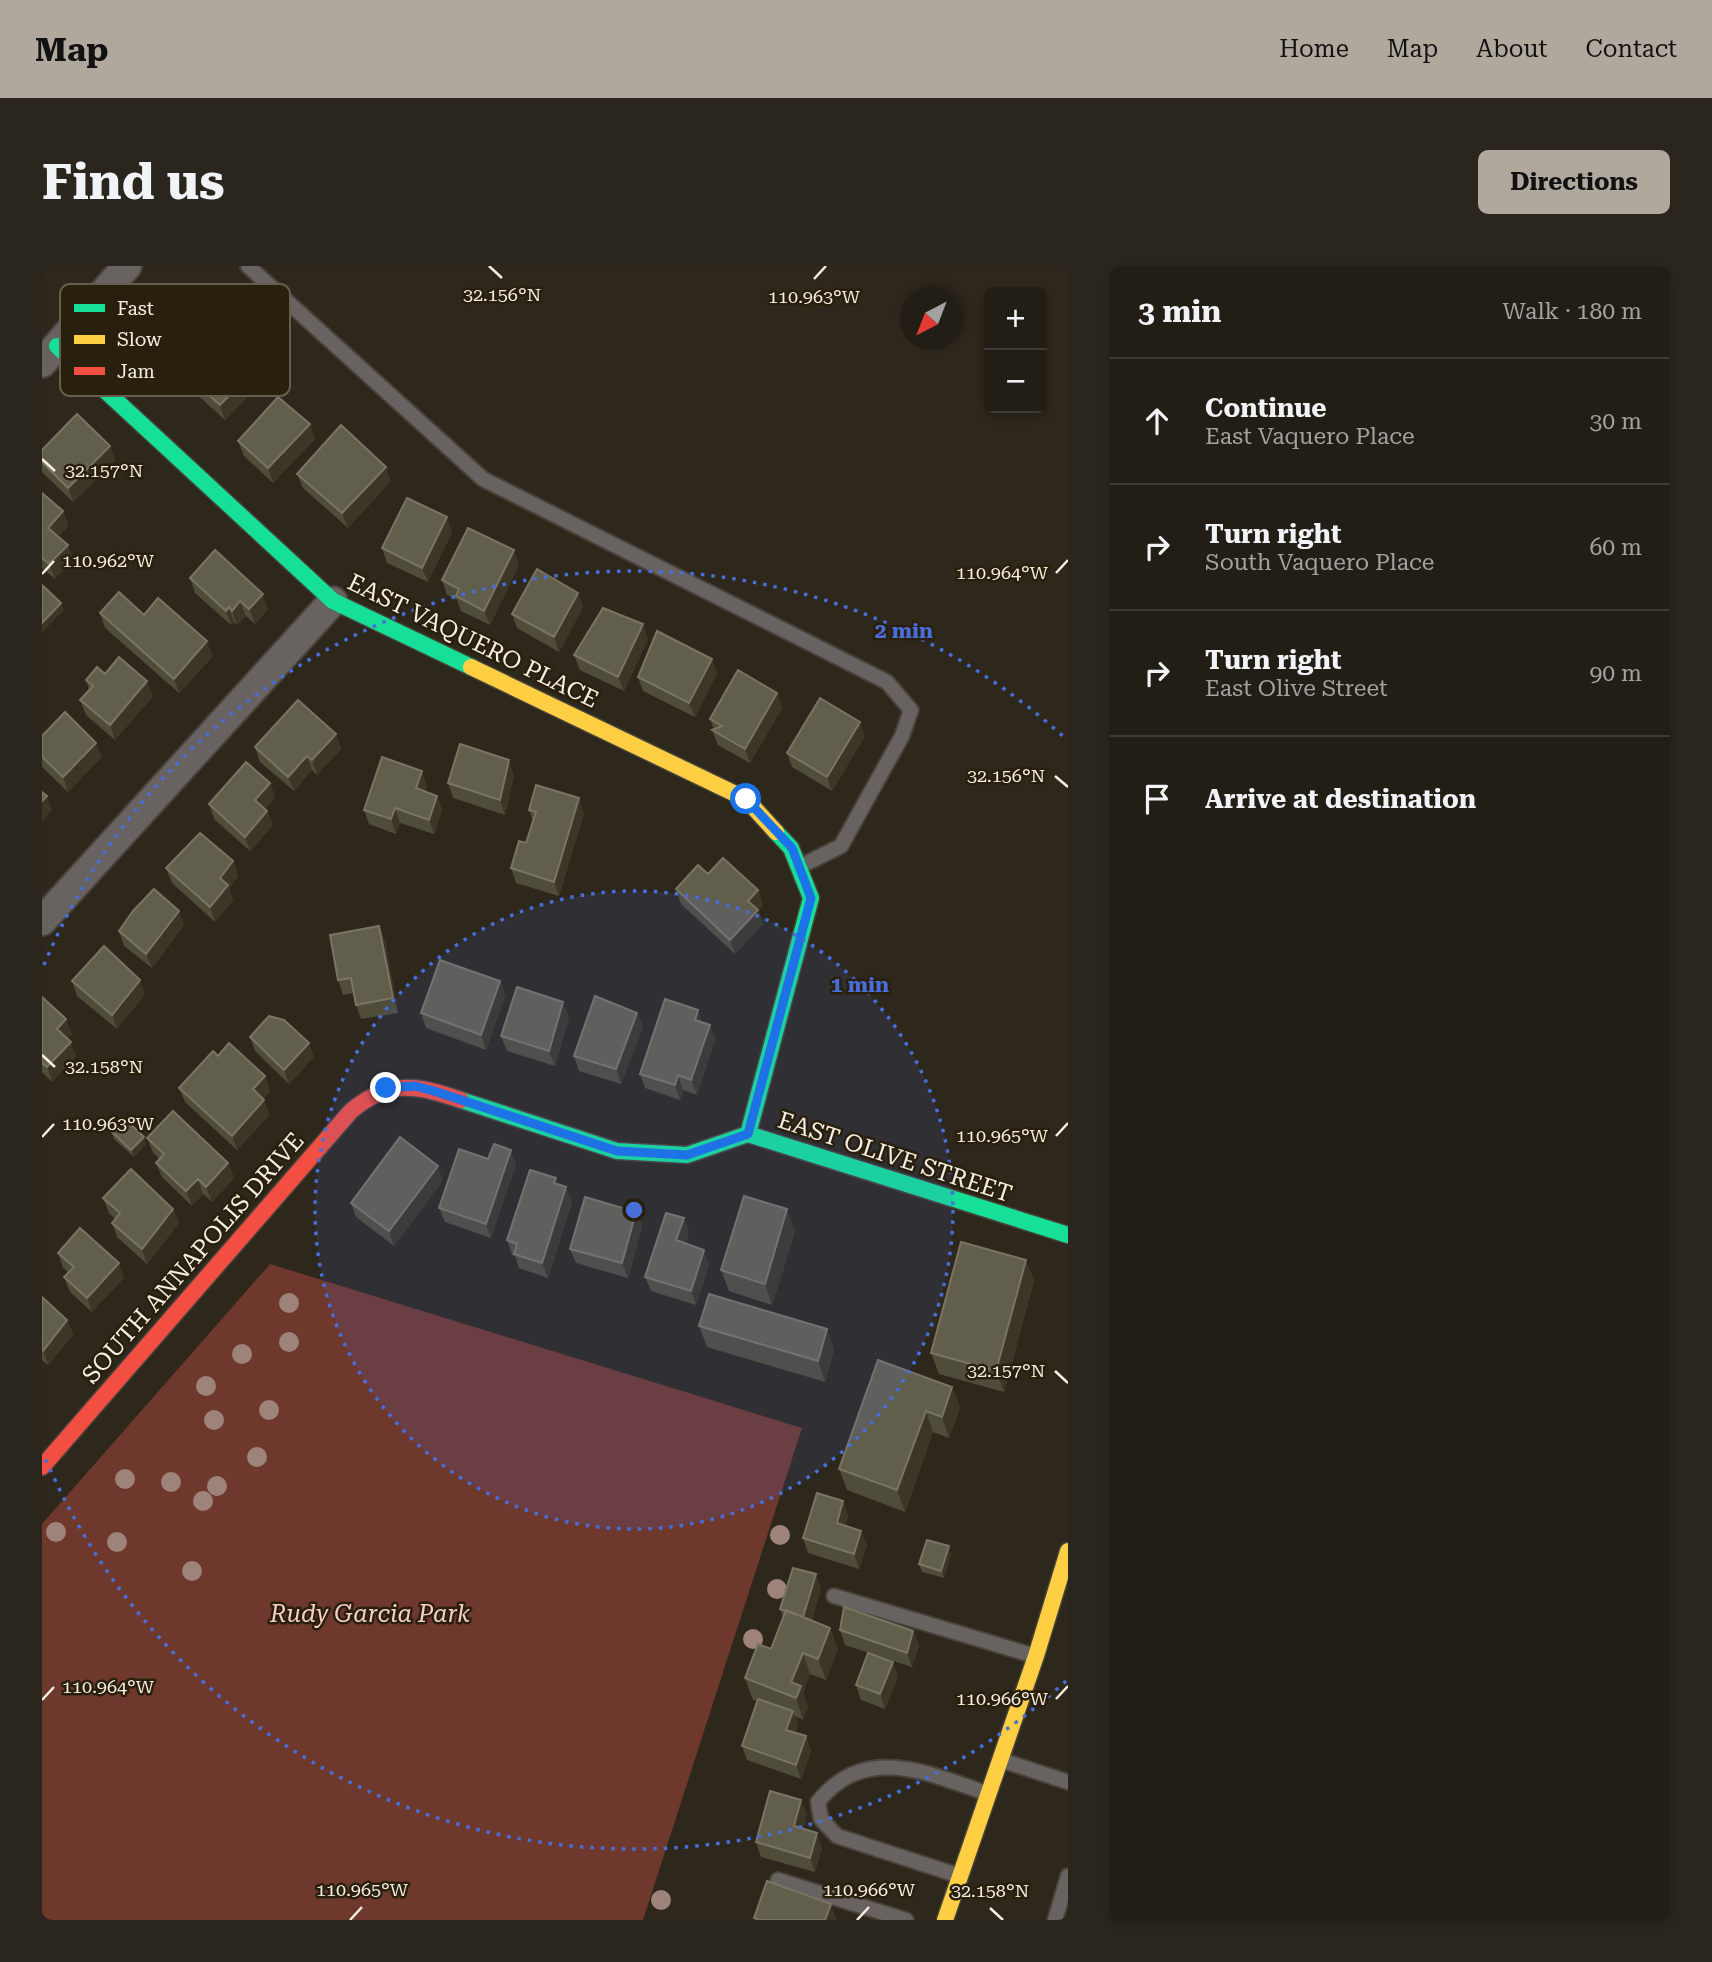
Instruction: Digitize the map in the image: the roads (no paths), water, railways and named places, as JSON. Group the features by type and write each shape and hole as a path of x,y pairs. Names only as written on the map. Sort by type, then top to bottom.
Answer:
{"street":[{"path":"111,284 127,266"},
{"name":"EAST VAQUERO PLACE","path":"96,396 333,601 746,799 792,848 811,898 748,1134"},
{"path":"42,921 333,601"},
{"name":"EAST OLIVE STREET","path":"386,1088 415,1086 434,1091 617,1151 687,1155 748,1134 1068,1235"},
{"name":"SOUTH ANNAPOLIS DRIVE","path":"42,1466 351,1111 362,1101 386,1088"},
{"path":"946,1920 999,1760 1054,1614 1068,1551"}],"lane":[{"path":"248,266 268,284"},
{"path":"290,304 483,479 887,682 911,710 902,736 841,846 799,867"},
{"path":"834,1596 1036,1656"},
{"path":"999,1760 1068,1782"},
{"path":"961,1877 837,1836 821,1819 818,1802 829,1788 846,1776 880,1766 926,1773 988,1793"},
{"path":"1055,1920 1068,1876"},
{"path":"778,1880 906,1920"}],"park label":[{"name":"Rudy Garcia Park","path":"370,1614"}]}
